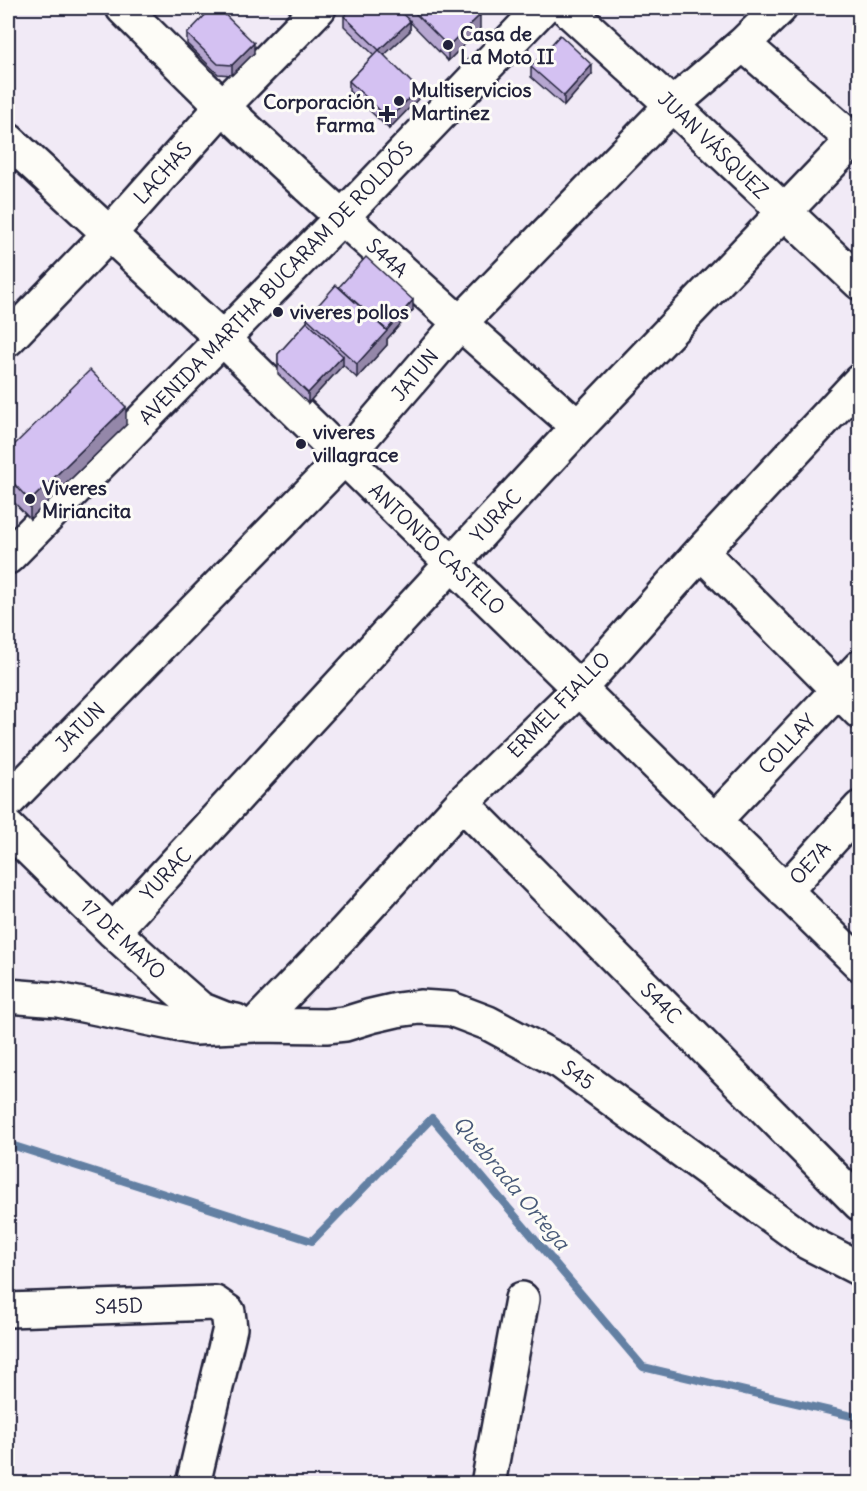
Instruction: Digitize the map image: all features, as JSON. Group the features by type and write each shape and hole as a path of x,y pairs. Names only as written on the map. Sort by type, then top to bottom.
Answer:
{"street":[{"name":"S44A","path":"123,8 223,106 342,217 459,324 578,427"},
{"name":"LACHAS","path":"8,339 110,233 223,106 319,8"},
{"name":"AVENIDA MARTHA BUCARAM DE ROLDÓS","path":"8,557 342,217 542,8"},
{"name":"JUAN VÁSQUEZ","path":"566,8 860,283"},
{"name":"JATUN","path":"8,801 344,458 459,324 672,105 780,8"},
{"path":"742,44 856,137"},
{"name":"YURAC","path":"113,932 578,427 856,137"},
{"name":"ANTONIO CASTELO","path":"8,140 223,339 860,964"},
{"name":"ERMEL FIALLO","path":"255,1025 344,933 462,803 579,689 701,552 860,381"},
{"path":"701,552 848,701"},
{"name":"COLLAY","path":"714,821 848,701 860,667"},
{"name":"S44C","path":"462,803 860,1204"},
{"name":"OE7A","path":"785,891 860,808"},
{"name":"17 DE MAYO","path":"8,828 113,932 200,1009 225,1019 255,1025"},
{"path":"8,996 58,1000 195,1029 255,1025"},
{"name":"S45","path":"255,1025 345,1024 397,1010 420,1007 451,1009 488,1023 561,1062 807,1242 860,1269"},
{"path":"488,1484 522,1299"},
{"name":"S45D","path":"8,1310 215,1303 228,1312 230,1328 193,1484"}],"building":[{"path":"212,8 218,8 254,43 232,65 218,64 187,34"},
{"path":"353,8 396,8 410,21 379,50 344,16"},
{"path":"410,8 473,8 480,15 448,46"},
{"path":"560,35 592,65 564,96 531,67"},
{"path":"379,50 418,89 389,119 349,81"},
{"path":"366,257 413,300 387,330 339,287"},
{"path":"336,285 387,331 357,364 307,318"},
{"path":"307,322 343,356 308,393 278,364 278,354"},
{"path":"90,370 126,407 30,501 8,477 8,451"}],"waterway":[{"name":"Quebrada Ortega","path":"8,1144 312,1241 432,1118 643,1367 860,1418"}],"place":[{"name":"Casa de La Moto II","path":"448,45"},
{"name":"Multiservicios Martinez","path":"399,101"},
{"name":"Corporación Farma","path":"387,114"},
{"name":"viveres pollos","path":"278,312"},
{"name":"viveres villagrace","path":"301,444"},
{"name":"Viveres Miriancita","path":"30,499"}]}
